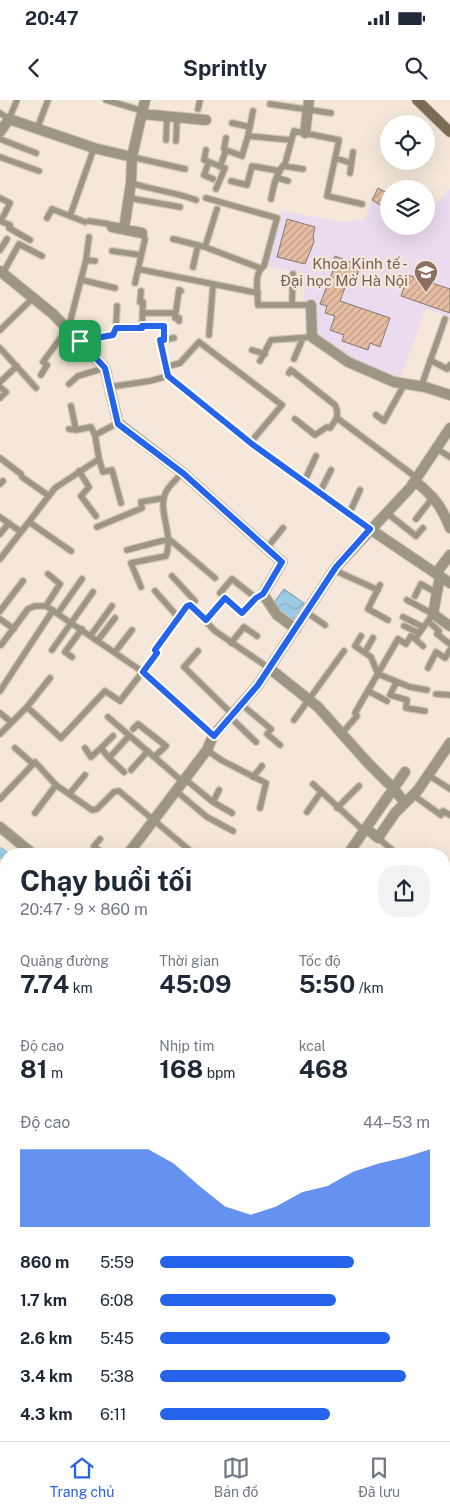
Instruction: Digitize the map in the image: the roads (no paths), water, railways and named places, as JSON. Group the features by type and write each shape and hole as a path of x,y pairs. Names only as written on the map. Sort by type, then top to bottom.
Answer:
{"main road":[{"path":"417,100 450,131"}],"street":[{"path":"124,229 131,183 132,157 145,100"},
{"path":"304,133 308,105"},
{"path":"142,113 206,120"},
{"path":"0,132 9,120 94,148 132,157"},
{"path":"112,227 142,233"},
{"path":"1,272 34,296 105,368 118,424 182,473 282,562 259,596 277,615 296,628"},
{"path":"311,305 308,338 329,347 348,362 404,385 421,387 450,396"},
{"path":"135,848 207,750 214,736 269,668 334,570 416,479 450,428"},
{"path":"416,479 442,506 450,528"},
{"path":"370,529 450,583"},
{"path":"450,555 438,575 437,592 431,617 450,626"},
{"path":"269,668 318,707 404,802"},
{"path":"365,829 378,838 404,802 413,795 450,743"},
{"path":"352,848 404,772"},
{"path":"0,827 26,848"}],"lane":[{"path":"0,113 9,120 17,100"},
{"path":"37,128 48,100"},
{"path":"106,100 142,113"},
{"path":"198,109 200,100"},
{"path":"270,104 308,105 332,113"},
{"path":"226,150 242,156 253,111"},
{"path":"166,140 172,117"},
{"path":"172,117 176,141"},
{"path":"232,123 250,127"},
{"path":"271,199 294,131 339,140 327,196 362,204"},
{"path":"248,136 290,140"},
{"path":"220,167 226,150 224,150 226,138"},
{"path":"0,139 36,153"},
{"path":"70,216 94,148"},
{"path":"206,150 204,160 225,168 216,189"},
{"path":"350,173 353,152"},
{"path":"0,156 39,172"},
{"path":"132,157 185,169"},
{"path":"335,158 351,163"},
{"path":"209,162 204,175 214,179"},
{"path":"231,182 247,185 252,166 303,169"},
{"path":"278,178 288,181"},
{"path":"131,183 153,190 174,192 196,200"},
{"path":"0,198 10,203 0,221 10,225 8,228 30,240"},
{"path":"129,198 180,207"},
{"path":"206,198 277,218 264,266 260,268 257,277 258,305 311,305"},
{"path":"47,218 52,209 87,222 109,224 112,227"},
{"path":"205,247 217,209"},
{"path":"135,284 145,239 142,233"},
{"path":"41,374 47,365 43,362 67,329 82,280 89,237"},
{"path":"0,250 8,239"},
{"path":"173,239 205,247 260,268"},
{"path":"1,272 19,244 42,256"},
{"path":"192,267 198,245"},
{"path":"112,251 141,255"},
{"path":"86,260 95,261"},
{"path":"138,269 258,293"},
{"path":"292,305 293,274"},
{"path":"82,280 115,288"},
{"path":"209,336 213,285"},
{"path":"179,321 179,318 175,318 175,313 179,290 181,291"},
{"path":"140,302 141,291"},
{"path":"0,330 34,296"},
{"path":"133,301 143,302 142,326"},
{"path":"80,341 113,335 116,328 117,306"},
{"path":"143,313 175,313"},
{"path":"421,387 445,319"},
{"path":"116,328 164,326 164,340"},
{"path":"174,338 160,340 168,376 250,442 319,494 370,529"},
{"path":"260,361 271,340 308,338"},
{"path":"294,359 308,338"},
{"path":"166,367 180,363 199,342 282,405 250,442"},
{"path":"0,348 36,388"},
{"path":"252,350 265,354"},
{"path":"430,360 447,370 450,365"},
{"path":"0,382 17,366"},
{"path":"69,384 78,376 105,368"},
{"path":"289,373 291,370 336,405 337,418 330,428 328,426 315,435 295,419"},
{"path":"109,387 150,381 168,376"},
{"path":"376,416 384,421 404,385"},
{"path":"0,386 6,392 0,398"},
{"path":"71,406 76,430"},
{"path":"337,418 416,479"},
{"path":"95,435 118,424"},
{"path":"69,429 76,430 91,427 95,435 103,472 112,470 121,503"},
{"path":"437,449 450,457"},
{"path":"304,482 316,456"},
{"path":"0,458 49,496"},
{"path":"0,559 55,488 99,459"},
{"path":"319,494 331,470"},
{"path":"80,471 89,486 81,496 92,507 96,516"},
{"path":"141,587 131,563 166,556 170,539 164,498 165,494 182,473"},
{"path":"349,514 360,490"},
{"path":"416,519 434,496"},
{"path":"97,527 142,508 141,502 164,498"},
{"path":"387,513 416,536 423,528"},
{"path":"0,517 21,532"},
{"path":"29,522 71,552"},
{"path":"0,534 9,523"},
{"path":"266,549 283,528"},
{"path":"127,550 170,539"},
{"path":"170,539 215,578"},
{"path":"334,570 379,587 368,609 388,620"},
{"path":"46,606 60,584 48,574"},
{"path":"27,707 61,738 104,691 118,703 157,653 155,650 178,618 195,600 172,576"},
{"path":"0,691 56,611 82,579"},
{"path":"206,620 225,598 242,613 259,596 232,579 220,593"},
{"path":"0,611 23,580"},
{"path":"416,596 421,584 437,592"},
{"path":"155,591 178,618"},
{"path":"52,650 93,592"},
{"path":"407,600 431,617 439,631 437,634 450,644"},
{"path":"190,605 215,631 269,668"},
{"path":"1,645 30,607 46,606 143,672 214,736"},
{"path":"91,635 112,606"},
{"path":"306,612 325,625"},
{"path":"403,617 423,627"},
{"path":"415,639 431,617"},
{"path":"98,640 114,618"},
{"path":"0,619 14,629"},
{"path":"404,626 419,633"},
{"path":"231,643 244,627 257,636"},
{"path":"72,657 65,652 82,629"},
{"path":"115,652 132,630"},
{"path":"361,636 355,646 371,656 378,674 396,683 427,690"},
{"path":"342,733 357,716 355,713 398,639 406,644 411,636 424,646"},
{"path":"365,652 373,638"},
{"path":"428,668 436,652 445,658 450,650"},
{"path":"198,651 184,668 256,742"},
{"path":"294,720 344,652"},
{"path":"0,734 27,707 50,678"},
{"path":"396,683 390,695 407,700 406,708 425,711"},
{"path":"368,691 387,702"},
{"path":"436,694 450,695"},
{"path":"241,704 271,729 267,734 280,745"},
{"path":"0,714 11,722"},
{"path":"108,717 154,757 212,802 232,813"},
{"path":"133,729 138,724 166,746 154,757"},
{"path":"85,748 91,757 112,736"},
{"path":"109,758 129,736"},
{"path":"15,748 32,763 36,763 56,785 95,810 114,792 119,792 186,848"},
{"path":"101,748 124,772"},
{"path":"207,750 221,760 266,784 260,808"},
{"path":"131,770 148,751"},
{"path":"0,799 32,763"},
{"path":"253,777 262,766"},
{"path":"428,775 450,789"},
{"path":"70,793 85,776"},
{"path":"313,784 337,808 365,829"},
{"path":"35,813 56,785"},
{"path":"337,808 359,786"},
{"path":"212,802 219,790"},
{"path":"176,791 207,817 233,831"},
{"path":"307,812 321,792"},
{"path":"413,795 441,815 443,811 450,815"},
{"path":"378,838 390,848"},
{"path":"96,848 94,846 100,839"}],"water":[{"path":"284,589 307,605 297,618 289,619 279,610 275,601"}],"place":[{"name":"Khoa Kinh tế - Đại học Mở Hà Nội","path":"426,293"}]}
